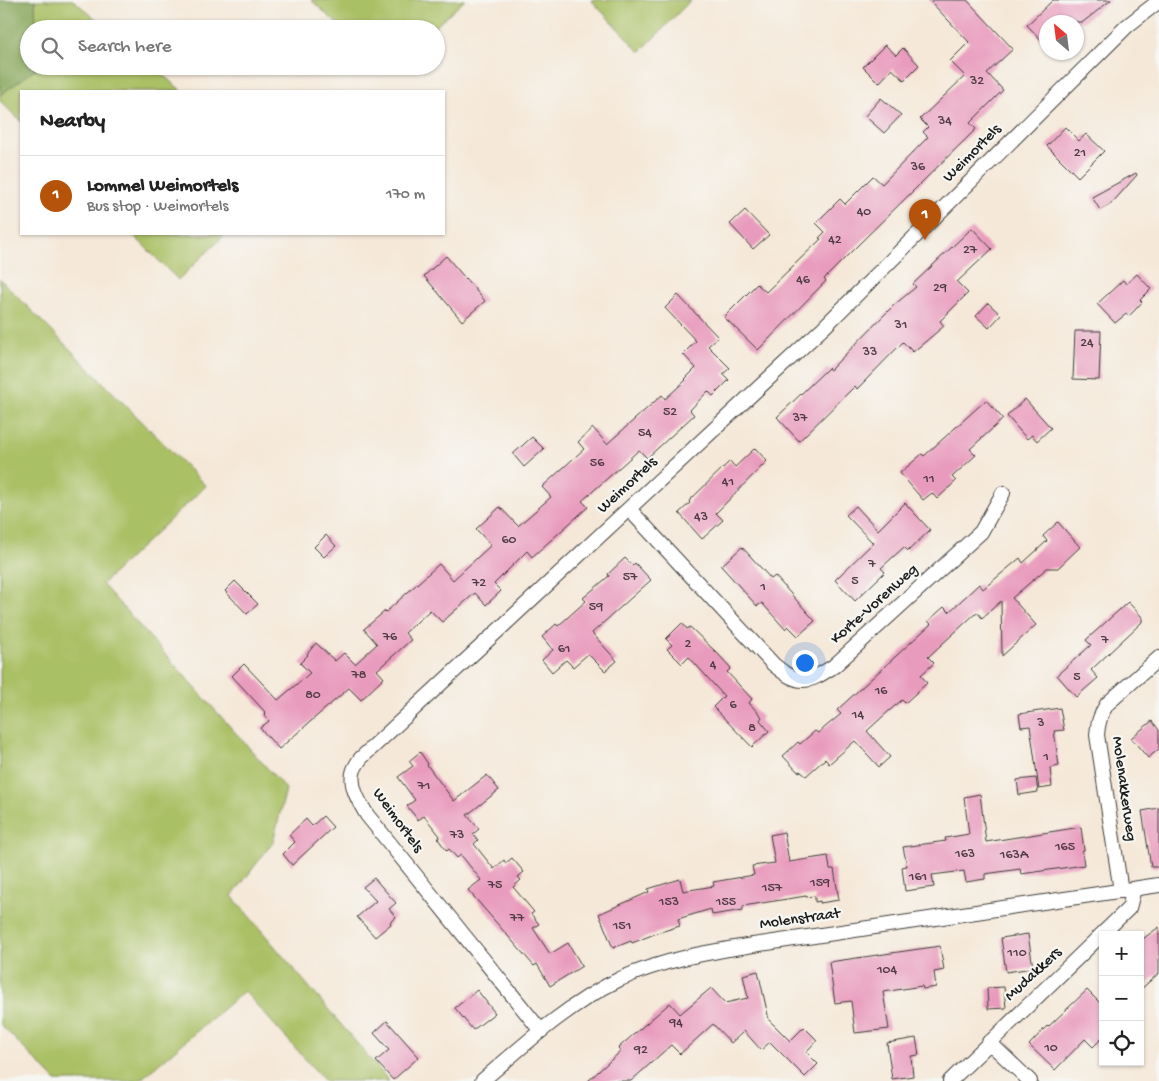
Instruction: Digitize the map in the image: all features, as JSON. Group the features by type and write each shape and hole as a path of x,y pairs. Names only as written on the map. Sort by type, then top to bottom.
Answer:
{"street":[{"name":"Weimortels","path":"541,1030 367,815 359,802 353,786 353,772 361,758 824,327 1127,26 1159,1"},
{"name":"Korte-Vorenweg","path":"629,509 773,664 786,675 803,681 811,680 834,666 981,532 1003,493"},
{"name":"Molenakkerweg","path":"1128,890 1097,735 1098,723 1106,704 1159,658"},
{"name":"Molenstraat","path":"482,1081 541,1030 572,1008 620,979 664,963 704,953 1159,885"},
{"name":"Mudakkers","path":"950,1081 1129,908 1128,890"},
{"path":"989,1042 1030,1081"}],"green space":[{"path":"0,0 35,0 36,20 20,20 20,75 28,75 0,95"},
{"path":"35,0 73,0 97,20 36,20"},
{"path":"311,0 465,0 443,20 333,20"},
{"path":"591,0 691,0 640,52"},
{"path":"28,75 163,75 181,90 20,90 20,121 0,101 0,95"},
{"path":"133,235 225,235 178,280"},
{"path":"0,279 206,486 102,584 286,789 273,842 232,896 389,1081 325,1081 244,991 139,1081 56,1081 0,1024"}],"building":[{"path":"929,0 967,0 1013,49 987,73 1003,90 970,123 976,129 824,279 826,281 758,350 724,317 757,284 766,292 821,239 819,238 825,232 816,223 840,199 845,204 873,176 882,184 928,137 923,132 928,127 920,119 965,76 950,61 969,42"},
{"path":"1053,0 1111,0 1084,21 1084,15 1039,15 1039,38 1027,25"},
{"path":"885,45 896,55 903,48 919,65 904,80 892,69 879,83 863,67"},
{"path":"881,98 901,115 884,133 865,116"},
{"path":"1065,127 1079,141 1086,134 1104,151 1078,177 1047,146"},
{"path":"1136,173 1137,175 1111,204 1100,210 1092,197"},
{"path":"745,210 769,235 753,249 730,224"},
{"path":"972,228 992,249 957,282 968,293 940,321 944,326 913,352 903,342 857,389 855,386 799,441 777,417 828,368 830,370 894,305 916,287 913,284"},
{"path":"446,256 485,301 462,321 424,276"},
{"path":"1137,274 1151,289 1140,300 1142,302 1129,316 1126,314 1115,323 1097,304 1123,280 1126,284"},
{"path":"678,295 718,337 708,346 730,368 723,374 729,380 713,396 708,391 690,410 694,415 647,458 639,450 582,501 588,507 532,557 527,551 494,584 501,591 486,605 475,593 442,622 430,610 405,633 411,640 377,670 384,678 361,700 349,688 279,749 260,728 269,721 264,715 266,713 232,676 244,664 278,700 310,673 300,663 316,643 335,661 344,653 355,664 377,644 364,629 386,612 439,564 453,580 491,545 476,529 500,507 518,526 551,497 542,487 584,449 578,442 593,428 607,444 662,395 665,399 696,368 683,354 696,341 665,308"},
{"path":"988,303 1001,315 989,328 976,316"},
{"path":"1075,331 1101,331 1099,380 1073,379"},
{"path":"1025,399 1051,428 1037,441 1032,435 1027,439 1007,416"},
{"path":"986,400 1003,419 970,449 976,455 952,477 956,481 937,499 932,493 923,500 900,473 922,454 924,456"},
{"path":"532,437 544,449 524,467 513,454"},
{"path":"755,448 767,461 716,513 723,520 702,539 679,513 730,461 735,467"},
{"path":"905,503 930,530 908,551 904,547 881,568 885,572 855,601 835,580 873,543 846,515 856,506 878,530"},
{"path":"1058,522 1080,547 1058,568 1047,568 1012,598 1036,625 1002,656 1001,601 982,618 977,612 928,657 934,663 921,675 927,683 905,703 902,700 867,731 890,757 879,767 855,741 829,764 825,759 806,776 800,771 798,772 783,756 798,742 800,744 815,731 818,733 841,714 837,710 931,624 928,621 944,607 949,612 979,584 983,589 1020,558 1023,563 1047,541 1043,536"},
{"path":"326,535 336,546 324,557 314,547"},
{"path":"742,547 771,579 775,576 815,621 798,636 788,626 785,629 762,603 757,606 721,566"},
{"path":"625,558 633,566 635,563 651,580 592,633 617,661 605,671 588,654 573,667 566,660 552,672 542,660 553,650 542,637 556,624 558,626 586,601 583,598 609,576 608,574"},
{"path":"235,581 258,604 247,614 225,591"},
{"path":"1128,602 1142,617 1142,622 1091,670 1098,678 1076,697 1057,675 1091,645 1086,640"},
{"path":"682,623 687,629 690,627 731,668 727,672 752,699 749,703 762,717 760,720 769,731 752,747 713,707 724,696 689,657 682,664 667,649 672,645 666,639"},
{"path":"1060,708 1064,730 1054,731 1059,766 1050,768 1052,787 1039,789 1030,726 1021,727 1019,714"},
{"path":"1152,721 1159,730 1159,749 1148,758 1131,738"},
{"path":"420,752 427,765 454,801 487,775 499,790 467,815 479,829 473,834 478,840 474,844 494,869 504,860 506,863 512,858 524,872 518,877 521,880 513,887 534,912 531,914 539,924 533,928 550,954 568,943 582,966 550,986 537,964 534,966 468,890 481,880 461,855 457,858 449,849 447,851 438,839 440,836 424,816 418,820 407,806 415,800 398,777 413,766 409,761"},
{"path":"1036,778 1038,792 1019,795 1017,780"},
{"path":"980,794 986,842 1081,827 1084,865 1021,874 1020,869 985,874 985,879 966,882 964,871 932,875 934,887 905,891 902,867 907,866 903,847 946,841 945,838 969,834 964,797"},
{"path":"1159,808 1159,867 1151,867 1142,811"},
{"path":"323,816 333,827 292,865 283,854 295,842 289,835 306,819 312,826"},
{"path":"784,832 789,862 828,856 830,869 834,869 839,900 820,903 820,901 815,902 815,896 806,896 743,906 743,910 712,915 711,909 678,919 680,926 613,948 599,914 649,892 648,889 680,879 683,891 714,886 713,882 754,875 752,866 775,863 770,835"},
{"path":"374,878 396,903 389,909 396,917 390,922 391,924 375,937 357,917 376,901 363,887"},
{"path":"1159,927 1159,973 1144,986 1144,976 1144,938"},
{"path":"1028,934 1033,968 1006,972 1001,938"},
{"path":"940,946 944,970 934,972 936,987 923,989 922,986 883,992 889,1029 855,1033 851,1001 835,1003 829,962"},
{"path":"758,971 769,1020 790,1041 804,1027 817,1040 806,1052 818,1064 805,1077 770,1042 761,1050 744,1031 731,1043 713,1024 680,1054 671,1045 631,1081 588,1081 621,1051 618,1048 670,1003 680,1014 711,988 725,1003 748,998 743,975"},
{"path":"1004,987 1006,1008 988,1009 987,988"},
{"path":"477,990 495,1013 473,1030 455,1008"},
{"path":"1087,990 1099,1002 1099,1041 1093,1047 1085,1039 1055,1070 1029,1045"},
{"path":"387,1021 419,1057 393,1080 376,1061 389,1050 374,1033"},
{"path":"916,1038 919,1055 911,1056 913,1076 892,1079 887,1043"}],"place":[{"name":"Lommel Weimortels","path":"925,240"}]}
